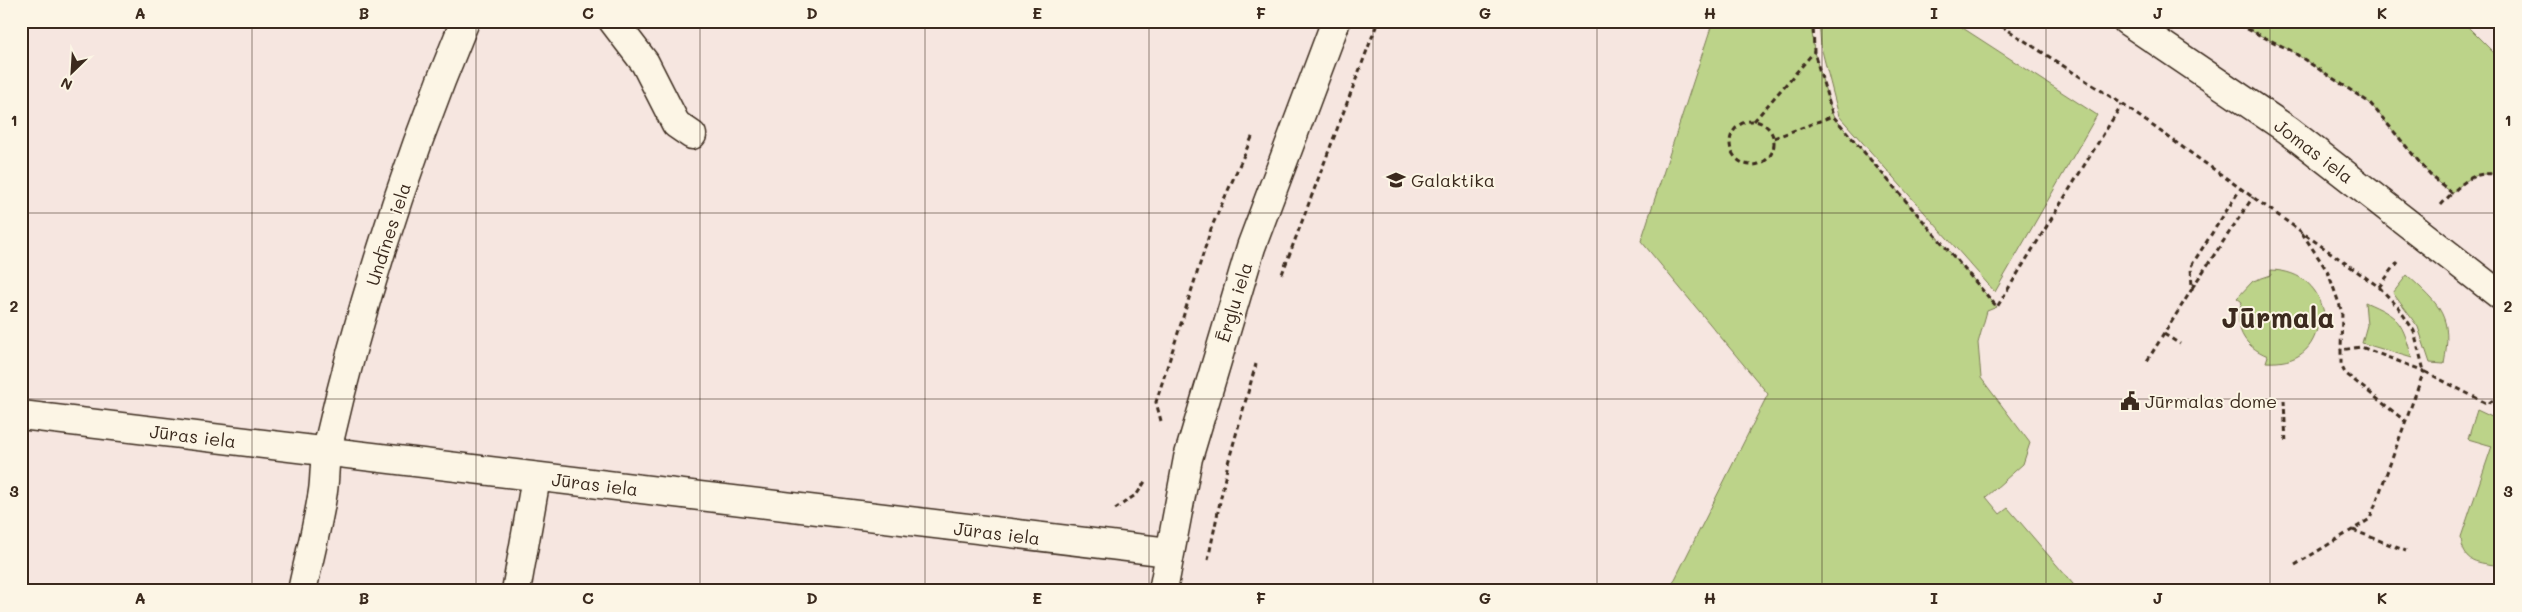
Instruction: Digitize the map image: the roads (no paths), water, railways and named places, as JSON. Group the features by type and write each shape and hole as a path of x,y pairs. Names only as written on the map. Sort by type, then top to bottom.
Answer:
{"street":[{"name":"Undīnes iela","path":"302,591 325,481 326,452 364,310 431,104 465,21"},
{"path":"613,21 645,63 676,124 692,135"},
{"name":"Ērgļu iela","path":"1163,591 1188,458 1251,247 1336,21"},
{"name":"Jomas iela","path":"2127,21 2288,130 2497,294"},
{"name":"Jūras iela","path":"21,415 536,478 1169,552"},
{"path":"516,591 536,478"}],"place":[{"name":"Galaktika","path":"1396,180"},
{"name":"Jūrmalas dome","path":"2130,401"}],"district":[{"name":"Jūrmala","path":"2278,317"}]}
